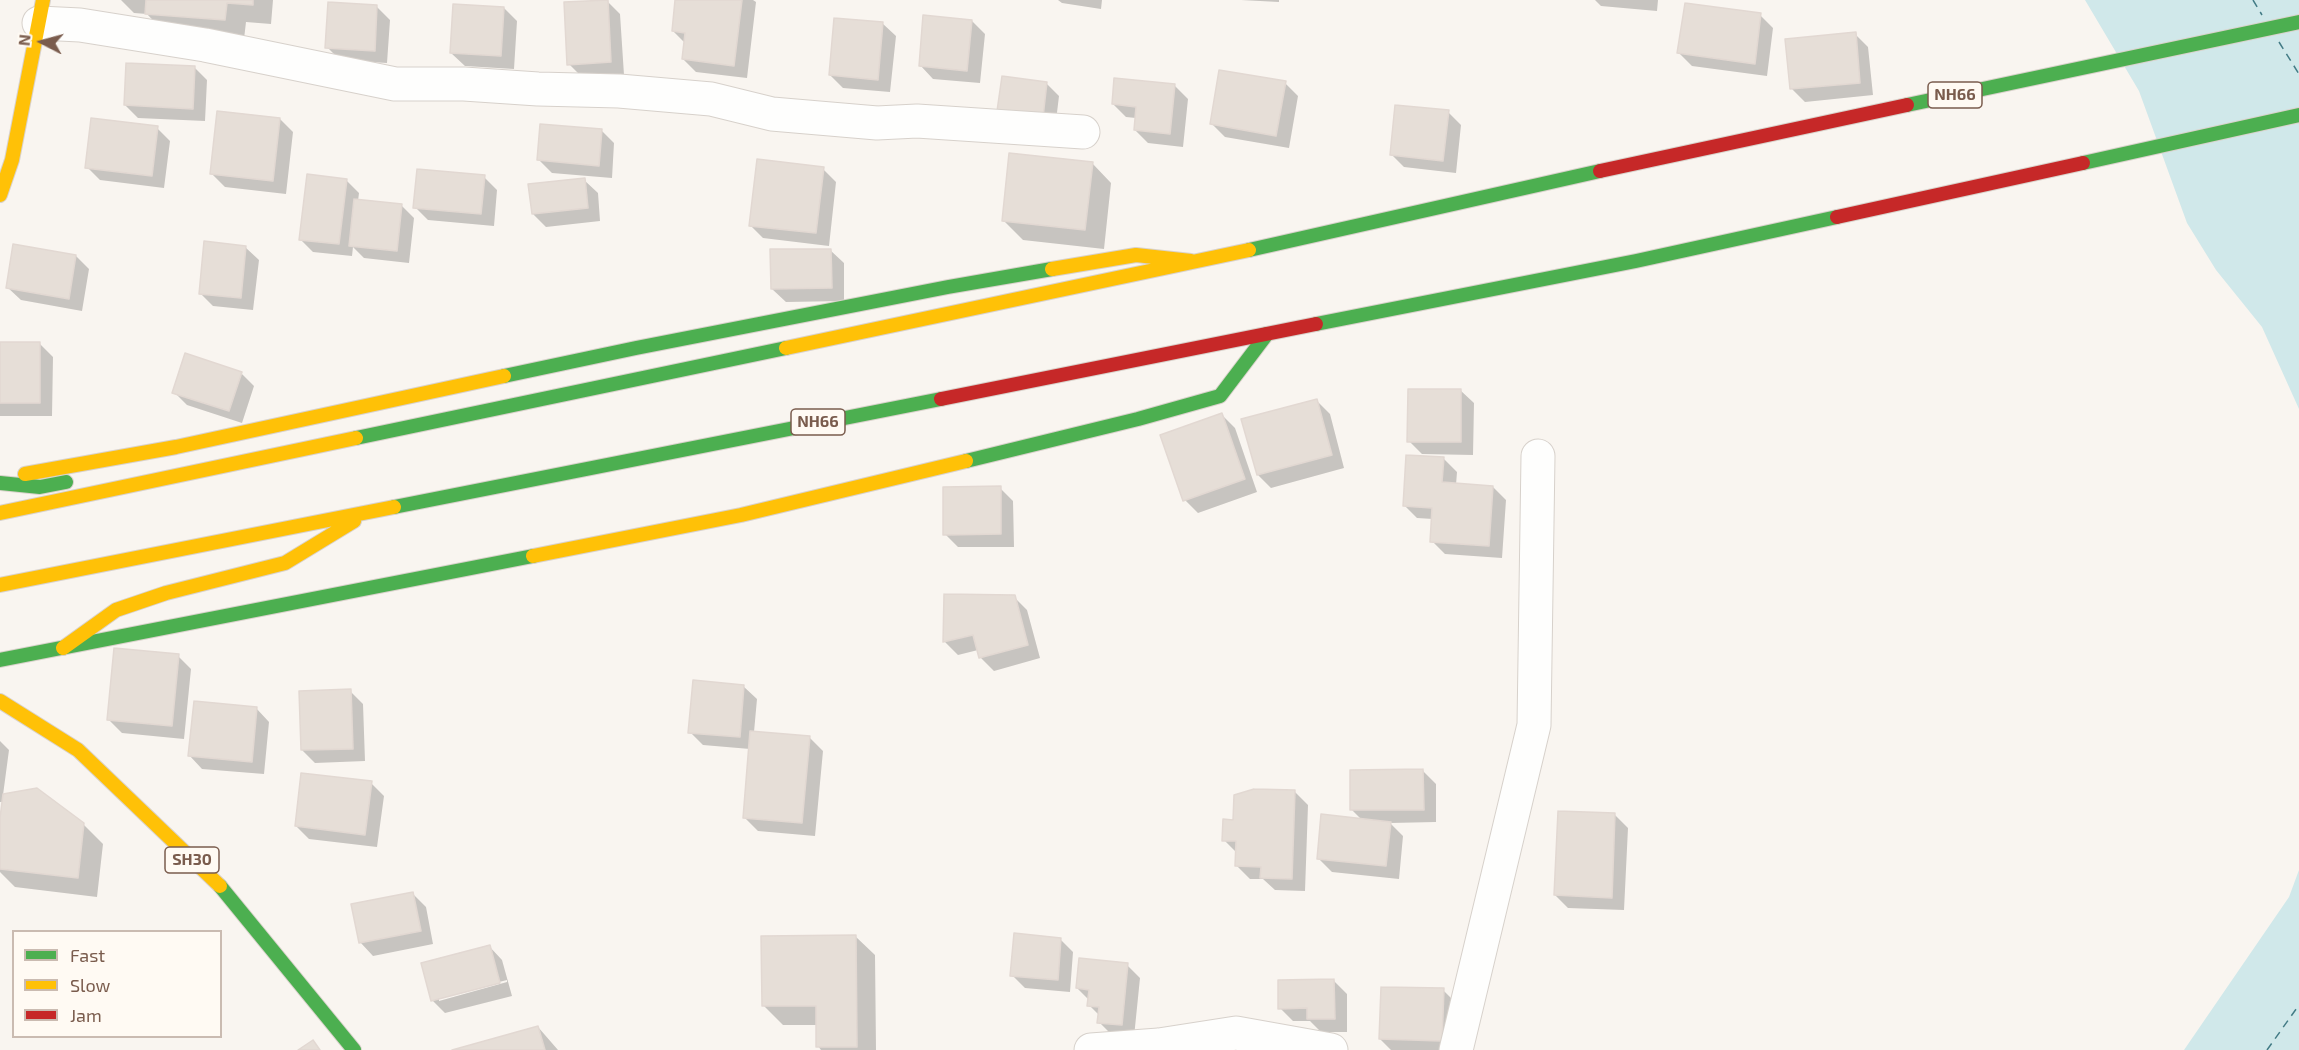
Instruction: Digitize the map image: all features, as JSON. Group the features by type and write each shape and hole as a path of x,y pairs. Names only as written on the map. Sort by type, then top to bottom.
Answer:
{"main road":[{"path":"0,195 12,160 41,11"},
{"name":"NH66","path":"0,513 1196,262 1612,168 2299,22"},
{"name":"NH66","path":"0,585 1636,261 2299,115"},
{"path":"0,480 176,447 636,348 948,287 1136,255 1196,262"},
{"path":"0,660 741,515 1138,419 1220,396 1267,334"},
{"path":"141,470 195,471"},
{"path":"0,480 40,487 85,478"},
{"path":"63,648 116,610 166,593 285,563 371,510"},
{"name":"SH30","path":"0,701 78,750 224,890 354,1050"}],"street":[{"path":"41,11 81,26 206,45 395,84 464,84 619,91 711,99 772,114 877,123 917,121 1083,132"},
{"path":"1456,1050 1534,725 1538,456"},
{"path":"1091,1050 1159,1045 1236,1033 1331,1050"}],"water":[{"path":"2085,0 2299,0 2299,409 2262,327 2216,270 2187,223 2139,91"},
{"path":"2299,870 2299,1050 2184,1050 2289,897"}],"building":[{"path":"146,0 253,0 253,5 227,3 225,20 145,14"},
{"path":"608,0 611,62 567,65 564,2"},
{"path":"675,0 742,0 734,66 682,59 685,33 672,31"},
{"path":"328,2 377,5 375,51 325,48"},
{"path":"1685,3 1761,13 1755,64 1677,53"},
{"path":"453,4 504,7 501,56 450,53"},
{"path":"923,15 972,20 967,71 919,66"},
{"path":"834,18 883,22 878,80 829,75"},
{"path":"1856,32 1860,83 1790,89 1785,39"},
{"path":"126,63 195,66 193,109 124,105"},
{"path":"1219,70 1286,81 1276,136 1210,124"},
{"path":"1002,76 1047,82 1043,117 997,111"},
{"path":"1114,78 1175,84 1170,134 1134,130 1136,107 1112,104"},
{"path":"1395,105 1449,110 1443,161 1390,155"},
{"path":"217,111 280,118 273,181 210,174"},
{"path":"91,118 158,126 152,176 85,168"},
{"path":"540,124 602,129 599,166 537,160"},
{"path":"1009,153 1093,162 1085,230 1002,221"},
{"path":"757,159 824,167 816,233 749,226"},
{"path":"417,169 485,175 481,214 413,208"},
{"path":"307,174 347,179 339,244 299,240"},
{"path":"585,178 588,208 532,214 528,184"},
{"path":"354,199 402,204 397,251 349,246"},
{"path":"204,241 246,246 241,298 199,294"},
{"path":"13,244 76,255 69,299 6,288"},
{"path":"770,249 831,249 832,288 771,289"},
{"path":"0,342 40,342 40,403 0,403"},
{"path":"185,353 242,372 229,411 172,393"},
{"path":"1408,389 1461,389 1461,442 1407,442"},
{"path":"1317,399 1332,455 1257,475 1241,419"},
{"path":"1222,413 1245,479 1183,501 1160,435"},
{"path":"1406,455 1444,457 1442,482 1493,486 1489,546 1430,542 1432,508 1403,506"},
{"path":"1001,486 1001,534 943,535 943,487"},
{"path":"944,594 1015,595 1028,645 979,658 973,635 943,642"},
{"path":"114,648 179,654 172,726 107,720"},
{"path":"693,680 744,685 740,737 688,733"},
{"path":"351,689 353,749 301,750 299,691"},
{"path":"194,701 257,707 252,762 188,756"},
{"path":"750,731 810,736 802,823 743,818"},
{"path":"1423,769 1424,810 1350,810 1350,770"},
{"path":"301,773 372,781 365,835 295,826"},
{"path":"37,788 84,823 78,878 0,869 0,818 3,794"},
{"path":"1254,789 1295,790 1292,879 1260,878 1261,867 1235,866 1236,841 1222,841 1223,819 1233,820 1234,795"},
{"path":"1558,811 1615,813 1612,898 1554,895"},
{"path":"1321,814 1391,822 1386,866 1317,859"},
{"path":"413,892 421,931 359,943 351,904"},
{"path":"1014,933 1061,938 1058,980 1010,976"},
{"path":"856,935 857,1047 816,1047 816,1006 762,1006 761,936"},
{"path":"490,945 500,983 431,1001 421,963"},
{"path":"1079,958 1128,963 1122,1025 1097,1023 1099,1007 1087,1006 1089,990 1076,988"},
{"path":"1334,979 1335,1019 1307,1019 1307,1008 1278,1009 1278,980"},
{"path":"1381,987 1444,988 1442,1041 1379,1039"},
{"path":"538,1026 545,1050 452,1050"},
{"path":"313,1040 320,1050 298,1050"}],"ferry route":[{"path":"2253,0 2262,15"},
{"path":"2279,42 2299,74"},
{"path":"2267,1050 2299,1005"}],"traffic: fast":[{"path":"1907,105 2299,22"},
{"path":"2083,163 2299,115"},
{"path":"1249,250 1600,171"},
{"path":"1316,324 1636,261 1837,217"},
{"path":"504,376 948,287 1052,269"},
{"path":"966,461 1138,419 1220,396 1267,334"},
{"path":"356,438 786,348"},
{"path":"394,507 941,399"},
{"path":"0,483 40,487 66,482"},
{"path":"0,660 533,556"},
{"path":"220,886 354,1050"}],"traffic: slow":[{"path":"0,195 12,160 43,0"},
{"path":"786,348 1249,250"},
{"path":"1052,269 1136,255 1191,261"},
{"path":"25,474 176,447 504,376"},
{"path":"0,513 356,438"},
{"path":"533,556 741,515 966,461"},
{"path":"0,585 394,507"},
{"path":"63,648 116,610 166,593 285,563 354,521"},
{"path":"0,701 78,750 220,886"}],"traffic: jam":[{"path":"1600,171 1907,105"},
{"path":"1837,217 2083,163"},
{"path":"941,399 1316,324"}]}
